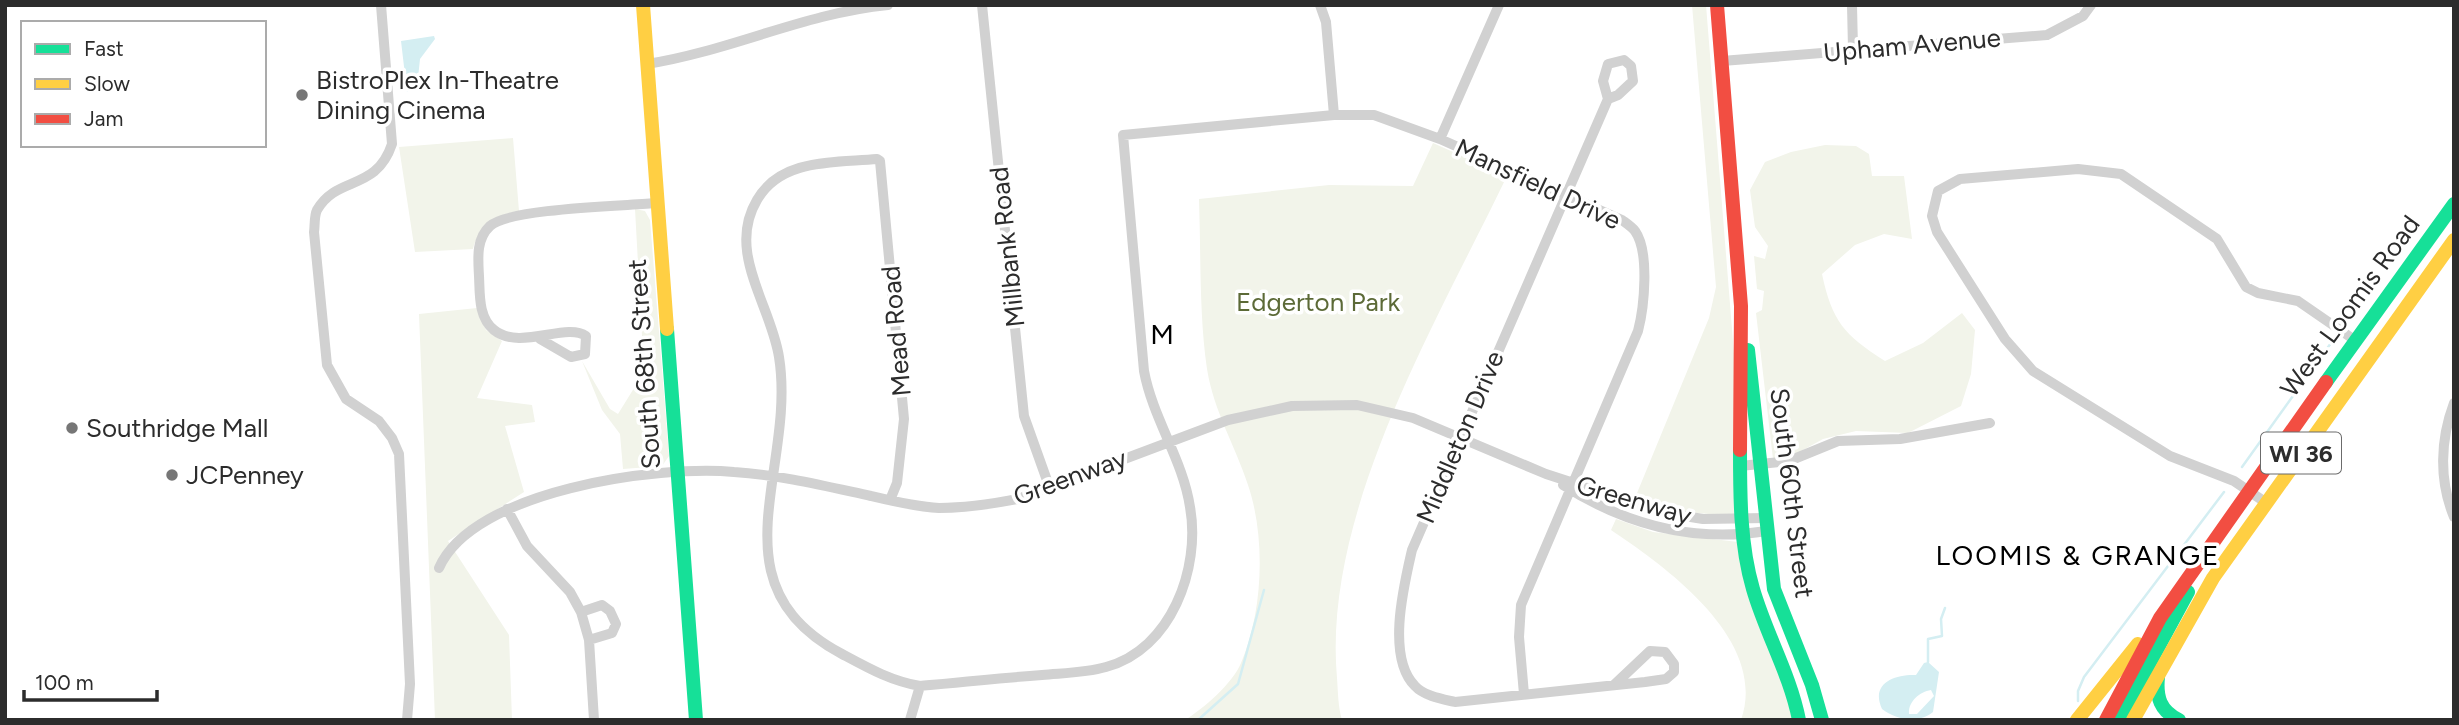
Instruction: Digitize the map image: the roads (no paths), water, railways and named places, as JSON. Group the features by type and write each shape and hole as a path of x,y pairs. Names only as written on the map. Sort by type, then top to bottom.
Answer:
{"street":[{"path":"381,5 392,144 386,161 371,176 335,192 316,211 314,232 327,365 346,399 379,421 392,438 399,454 410,684 407,720"},
{"name":"South 68th Street","path":"643,5 696,720"},
{"path":"647,64 689,57 822,15 888,5"},
{"name":"Millbank Road","path":"982,5 1024,416 1049,485"},
{"path":"1320,5 1326,22 1334,115"},
{"path":"1440,139 1499,5"},
{"name":"South 60th Street","path":"1717,5 1741,307 1741,467 1745,527 1755,595 1788,676 1800,720"},
{"path":"1852,5 1853,49"},
{"name":"Upham Avenue","path":"1722,61 2047,34 2083,16 2091,5"},
{"name":"Middleton Drive","path":"1524,694 1455,702 1432,696 1415,687 1403,668 1400,644 1402,594 1412,550 1608,99"},
{"name":"Mansfield Drive","path":"1167,441 1149,398 1144,372 1123,135 1334,115 1374,115 1440,139 1622,220 1636,231 1642,249 1644,308 1638,331 1570,485 1521,606 1519,637 1524,694"},
{"name":"Mead Road","path":"774,475 784,408 779,358 748,263 745,239 748,220 757,200 771,182 785,173 806,165 877,159 880,161 904,419 897,483 890,500"},
{"path":"2265,502 2234,481 2169,456 2034,371 2005,339 1937,232 1932,216 1938,191 1960,179 2078,169 2108,170 2121,174 2217,239 2246,287 2258,293 2298,301 2356,341"},
{"path":"540,338 507,337 496,331 484,317 478,253 479,243 491,225 513,215 657,203"},
{"name":"West Loomis Road","path":"2106,720 2160,618 2211,542 2454,204"},
{"name":"West Loomis Road","path":"2133,720 2213,578 2454,240"},
{"name":"South 60th Street","path":"1741,307 1756,401 1766,524 1780,607 1805,661 1822,720"},
{"path":"2454,403 2445,432 2443,458 2444,484 2454,517"},
{"name":"Greenway","path":"439,568 446,551 507,509 560,489 609,480 730,471 774,475 937,508 985,505 1018,499 1049,485 1228,420 1292,406 1357,405 1413,418 1546,474 1628,518 1660,529 1704,536 1766,524"},
{"path":"1741,467 1789,461 1838,441 1900,439 1990,423"},
{"path":"774,475 767,533 769,569 778,597 796,622 815,640 894,681 920,686 1106,667 1144,647 1159,630 1183,590 1193,538 1185,486 1167,441"},
{"name":"Greenway","path":"1570,485 1683,517 1745,527"},
{"path":"507,509 527,546 570,592 581,612 589,640 594,720"},
{"path":"2119,720 2173,621 2211,542"},
{"path":"581,612 602,606 610,611 616,624 612,634 589,640"},
{"path":"2077,720 2160,618"},
{"path":"1524,694 1614,685 1666,679 1674,672 1674,664 1665,652 1650,651 1614,685"},
{"path":"2159,673 2159,704 2164,712 2179,720"},
{"path":"910,720 920,686"}],"water":[{"path":"434,36 435,39 420,59 418,78 407,92 401,41"},
{"path":"1928,662 1939,672 1933,712 1921,718 1908,719 1894,716 1882,709 1879,693 1882,687 1893,678 1916,675 1924,663","holes":["1931,690 1934,696 1917,714 1909,714 1910,705 1919,695"]}],"waterway":[{"path":"2242,467 2331,343"},
{"path":"2078,701 2078,691 2084,677 2224,492"},
{"path":"1198,720 1238,684 1264,590"},
{"path":"1928,662 1928,639 1942,636 1941,619 1945,608"}],"place":[{"name":"BistroPlex In-Theatre Dining Cinema","path":"302,95"},
{"name":"Southridge Mall","path":"72,428"},
{"name":"JCPenney","path":"172,475"}],"district":[{"name":"M","path":"1163,334"},
{"name":"LOOMIS & GRANGE","path":"2078,555"}],"park label":[{"name":"Edgerton Park","path":"1318,302"}]}
